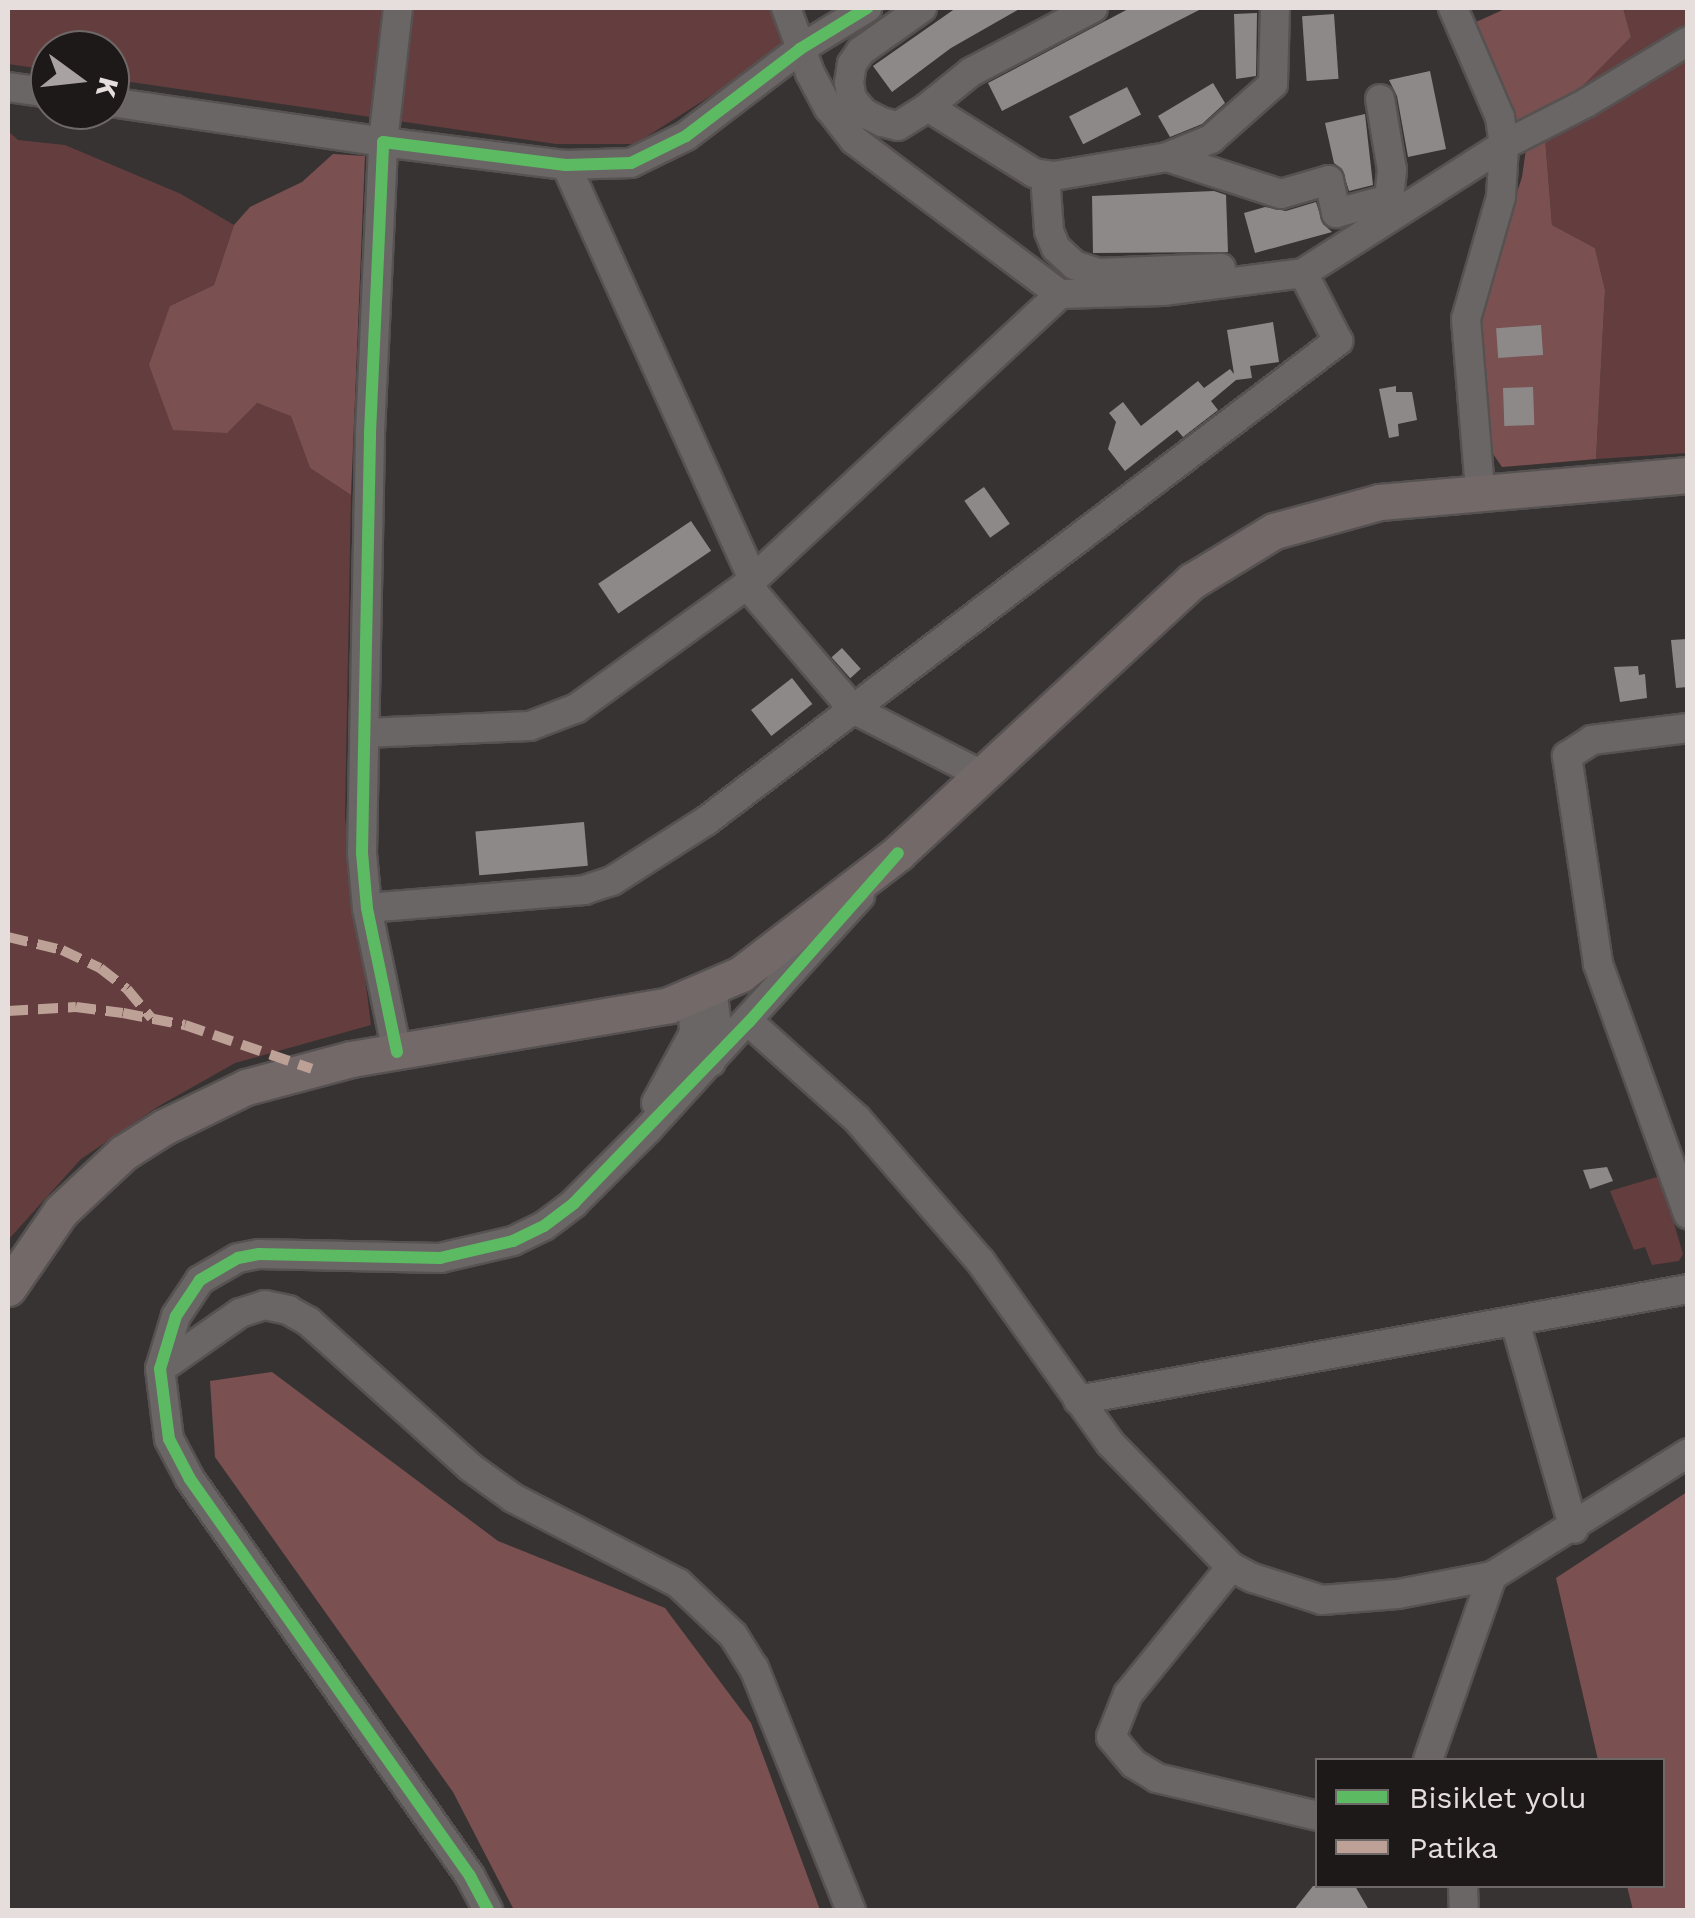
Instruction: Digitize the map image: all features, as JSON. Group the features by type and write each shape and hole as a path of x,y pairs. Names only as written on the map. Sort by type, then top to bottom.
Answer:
{"main road":[{"path":"8,1288 61,1212 123,1153 164,1127 246,1087 397,1052 603,1019 702,993 778,948 898,853 1146,620 1234,552 1274,532 1330,512 1480,490 1688,476"}],"street":[{"path":"397,1052 367,908 362,853 383,142 398,8"},
{"path":"786,8 800,50 829,108 854,140 1060,294 1162,292 1303,273 1504,144 1586,103 1688,41"},
{"path":"130,105 566,165 632,163 686,136 800,50 867,8"},
{"path":"922,8 861,51 852,64 852,99 864,113 882,122 898,126 971,72 1093,8"},
{"path":"928,106 1016,163 1046,175 1167,157 1211,139 1273,84 1275,8"},
{"path":"1453,8 1500,117 1504,144 1501,197 1466,319 1480,490"},
{"path":"1167,157 1280,194 1329,180 1336,212 1389,199 1392,170 1380,98"},
{"path":"566,165 750,583 853,709 984,776"},
{"path":"1046,175 1049,231 1056,248 1074,266 1098,273 1236,268"},
{"path":"367,908 584,890 612,881 706,821 1338,341 1303,273"},
{"path":"364,732 474,730 556,719 750,583 1060,294"},
{"path":"1688,728 1592,740 1567,756 1598,964 1688,1214"},
{"path":"488,1910 470,1876 190,1478 169,1438 160,1370 176,1316 188,1294 218,1267 258,1254 400,1260 479,1251 544,1226 574,1203 749,1022 898,853"},
{"path":"702,993 718,1034 710,1063"},
{"path":"626,1151 684,1058 694,1034 702,993"},
{"path":"749,1022 856,1119 981,1262 1110,1443 1231,1568 1322,1600 1398,1594 1492,1576 1574,1529 1688,1453"},
{"path":"1078,1400 1688,1289"},
{"path":"160,1370 240,1313 265,1305 288,1310 308,1321 470,1468 513,1498 678,1583 733,1634 754,1668 851,1910"},
{"path":"1514,1322 1574,1529"},
{"path":"1231,1568 1128,1694 1112,1737 1134,1764 1158,1778 1315,1815"},
{"path":"1429,1758 1492,1576"}],"shaded area":[{"path":"8,8 772,8 786,40 761,64 635,144 556,144 130,82 130,30 30,30 30,67 8,64"},
{"path":"1507,8 1623,8 1631,37 1544,125 1552,225 1595,248 1605,290 1596,459 1502,467 1489,448 1477,383 1479,313 1522,177 1526,149 1476,22"},
{"path":"1623,8 1687,8 1687,453 1596,459 1605,290 1595,248 1552,225 1544,124 1631,37"},
{"path":"8,131 18,140 65,145 181,194 234,225 214,285 170,306 256,403 291,415 310,468 351,495 345,818 371,1025 235,1063 159,1106 81,1159 8,1240"},
{"path":"333,154 365,156 351,495 310,468 291,416 257,403 227,433 173,430 149,365 170,306 214,285 234,225 250,207 302,182"},
{"path":"1660,1176 1683,1254 1679,1261 1652,1265 1645,1247 1634,1250 1610,1191"},
{"path":"272,1372 498,1541 665,1608 751,1723 820,1910 514,1910 453,1792 215,1457 210,1381"},
{"path":"1687,1492 1687,1910 1633,1910 1628,1888 1665,1888 1665,1758 1598,1758 1556,1578"}],"building":[{"path":"956,8 1021,8 951,48 892,92 873,66"},
{"path":"1130,8 1203,8 1002,111 988,83"},
{"path":"1257,13 1256,76 1236,79 1234,14"},
{"path":"1334,14 1339,79 1307,81 1302,16"},
{"path":"1430,71 1446,149 1408,157 1397,96 1389,80"},
{"path":"1213,83 1225,103 1202,124 1170,137 1158,116"},
{"path":"1127,87 1141,115 1083,144 1069,117"},
{"path":"1365,114 1373,185 1349,191 1342,169 1334,163 1325,123"},
{"path":"1214,191 1226,195 1228,252 1093,253 1092,196"},
{"path":"1316,202 1323,224 1332,232 1255,253 1244,213 1265,207 1286,211"},
{"path":"1273,322 1279,362 1250,366 1252,378 1236,380 1211,401 1218,410 1183,437 1177,430 1125,471 1108,449 1116,422 1109,413 1123,402 1141,426 1198,381 1204,388 1230,369 1234,374 1227,330"},
{"path":"1541,325 1543,355 1498,358 1496,328"},
{"path":"1396,386 1396,392 1412,392 1417,420 1398,424 1399,436 1389,438 1379,389"},
{"path":"1533,387 1534,425 1504,426 1503,388"},
{"path":"984,487 1010,524 990,538 964,501"},
{"path":"691,521 711,551 618,613 598,584"},
{"path":"1688,639 1688,687 1676,688 1671,640"},
{"path":"842,648 861,669 850,678 832,657"},
{"path":"1638,666 1639,675 1645,674 1647,698 1620,702 1614,667"},
{"path":"792,678 812,704 771,736 751,710"},
{"path":"584,822 588,866 479,875 475,831"},
{"path":"1607,1167 1613,1181 1590,1189 1583,1170"},
{"path":"1315,1886 1356,1888 1369,1910 1294,1910"}],"marked path":[{"path":"8,937 62,950 100,968 127,989 151,1018"},
{"path":"8,1011 76,1007 123,1013 185,1025 312,1069"}],"cycle path":[{"path":"397,1052 367,908 362,853 370,433 383,142 566,165 631,163 686,136 800,49 867,8"},
{"path":"488,1910 470,1876 190,1479 169,1439 160,1369 176,1316 200,1280 238,1258 259,1254 440,1258 513,1241 544,1226 574,1203 749,1022 898,853"}]}
